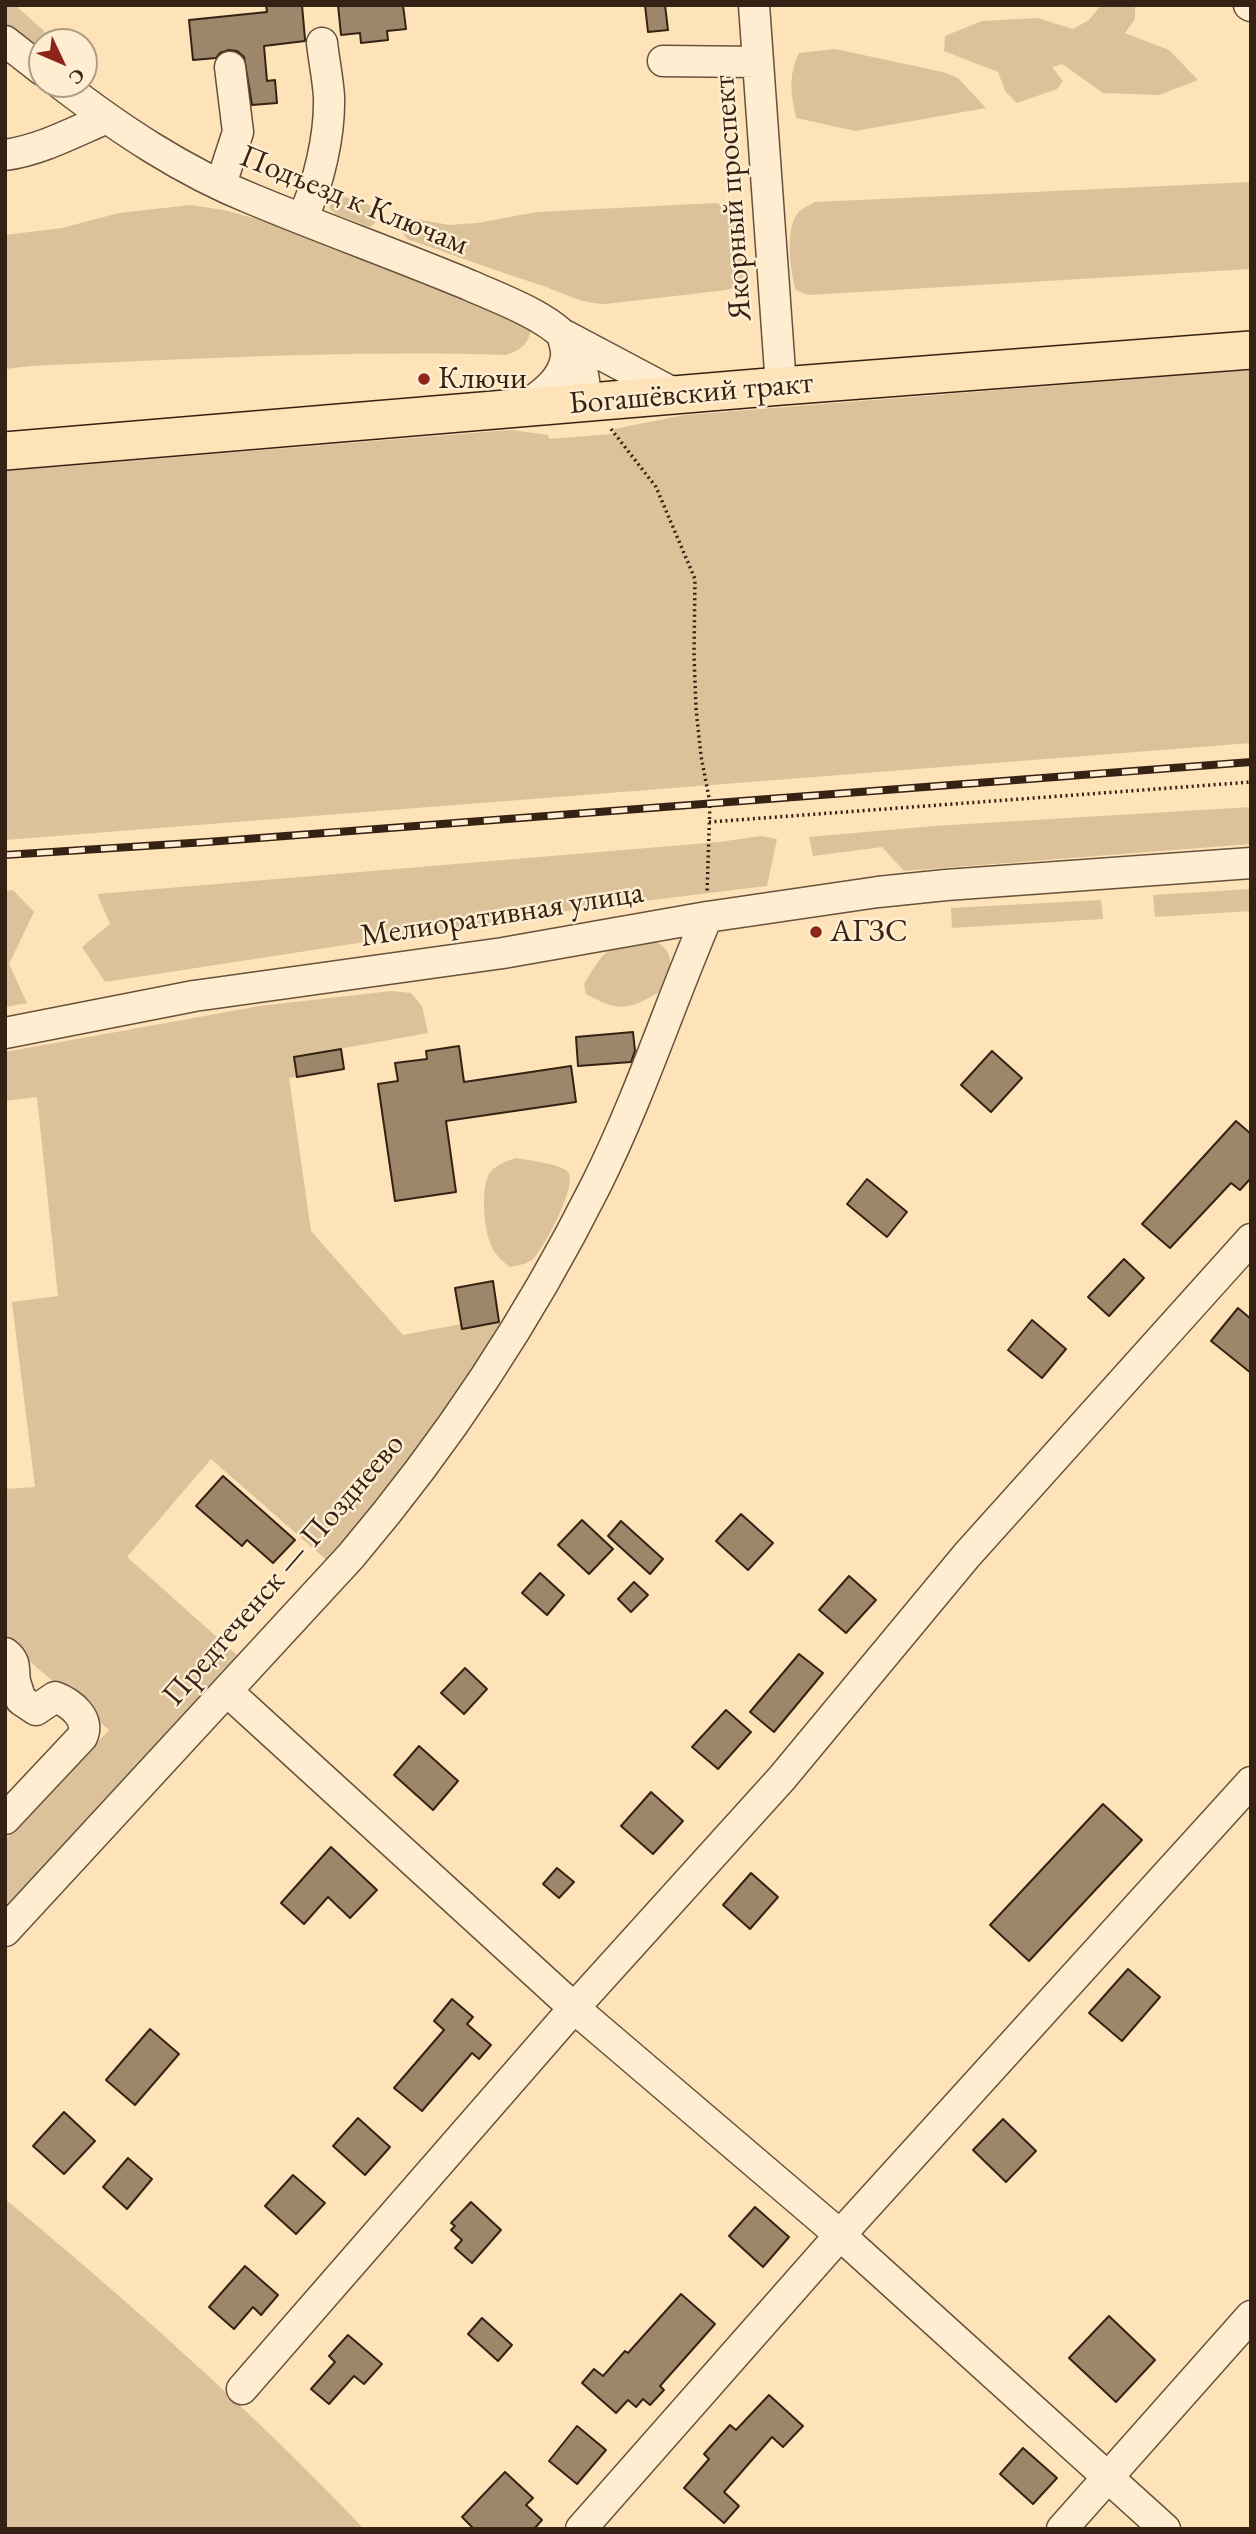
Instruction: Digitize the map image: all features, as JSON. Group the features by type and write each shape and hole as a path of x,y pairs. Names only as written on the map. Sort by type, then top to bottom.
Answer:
{"main road":[{"name":"Богашёвский тракт","path":"5,451 522,409 598,414 677,395 1251,350"}],"street":[{"name":"Якорный проспект","path":"754,5 781,386"},
{"path":"5,41 28,59"},
{"path":"302,218 313,197 323,153 329,98 322,43"},
{"path":"663,61 758,62"},
{"path":"221,184 238,132 230,67"},
{"name":"Подъезд к Ключам","path":"80,98 148,146 221,184 502,299 562,334 579,354 598,414"},
{"path":"5,155 53,141 107,118"},
{"path":"562,334 677,395"},
{"path":"522,409 558,378 567,356 562,334"},
{"name":"Мелиоративная улица","path":"5,1033 194,996 503,953 707,916 878,892 1251,863"},
{"name":"Предтеченск — Позднеево","path":"5,1931 228,1692 381,1520 457,1418 525,1312 595,1186 707,916"},
{"path":"242,2389 574,2008 782,1778 967,1555 1251,1239"},
{"path":"5,1653 12,1658 16,1666 14,1678 20,1700 36,1710 55,1697 61,1699 86,1722 82,1737 5,1819"},
{"path":"228,1692 574,2008 840,2235 1165,2529"},
{"path":"581,2529 840,2235 1251,1782"},
{"path":"1062,2529 1251,2316"}],"path":[{"path":"598,414 656,487 695,579 696,709 710,803 707,916"},
{"path":"709,822 1251,782"}],"shaded area":[{"path":"5,5 15,5 41,28 28,28 28,40 5,23"},
{"path":"1101,5 1135,5 1135,19 1125,33 1169,50 1198,80 1159,95 1103,93 1062,64 1052,67 1063,81 1057,89 1017,103 1005,91 998,72 944,51 945,36 982,21 1037,18 1073,29 1089,20"},
{"path":"835,49 943,72 958,78 986,108 855,131 796,118 792,85 793,69 799,53"},
{"path":"1251,182 1251,269 808,295 796,290 794,282 790,261 792,226 800,211 815,202"},
{"path":"345,197 364,202 376,210 377,221 370,227 337,215 329,208 333,199"},
{"path":"716,203 738,211 745,238 746,258 740,285 727,290 605,304 578,299 407,239 401,231 406,221 417,219 449,225 477,223 537,212"},
{"path":"190,205 224,210 261,220 525,320 531,328 528,338 520,348 506,355 268,356 5,369 5,235 62,228 119,213"},
{"path":"1251,370 1251,743 5,840 5,471 513,430 548,435 549,439 612,434 614,429 685,415"},
{"path":"1251,807 1251,844 904,871 882,847 813,856 809,837 934,826"},
{"path":"761,836 777,839 767,886 586,908 105,982 82,947 110,924 97,894 719,842"},
{"path":"1251,889 1251,911 1155,917 1153,895"},
{"path":"13,890 34,912 9,964 27,1003 5,1007 5,891"},
{"path":"1101,900 1103,919 952,928 951,908"},
{"path":"646,938 662,946 670,958 664,989 633,1005 625,1006 608,1004 586,994 584,984 602,956 614,947"},
{"path":"391,991 411,993 422,1006 428,1033 294,1057 297,1077 289,1078 311,1231 403,1335 461,1324 462,1329 500,1322 493,1345 416,1465 330,1563 211,1459 127,1557 237,1655 5,1909 5,1840 109,1730 5,1640 5,1489 35,1487 12,1302 58,1296 37,1097 5,1101 5,1052 260,1006"},
{"path":"516,1158 559,1167 568,1172 570,1179 565,1201 540,1250 530,1261 510,1267 497,1256 491,1244 485,1223 484,1199 487,1178 491,1171"},
{"path":"5,2199 189,2359 278,2442 364,2529 5,2529"}],"building":[{"path":"266,5 302,5 305,41 264,46 267,81 275,80 277,103 252,105 244,57 237,51 229,50 220,53 216,58 193,60 189,20 267,12"},
{"path":"338,5 403,5 406,29 387,31 388,40 361,43 360,33 341,35"},
{"path":"645,5 665,5 668,30 648,32"},
{"path":"633,1032 635,1051 631,1062 578,1066 576,1037"},
{"path":"459,1046 464,1082 571,1066 576,1102 446,1121 456,1192 395,1201 378,1084 398,1081 395,1063 427,1059 426,1051"},
{"path":"341,1049 344,1069 297,1077 294,1057"},
{"path":"992,1051 1022,1078 991,1112 961,1085"},
{"path":"1236,1121 1251,1134 1251,1178 1240,1190 1231,1183 1170,1248 1142,1224"},
{"path":"867,1179 907,1212 887,1237 847,1204"},
{"path":"1124,1259 1144,1278 1109,1316 1088,1297"},
{"path":"493,1281 499,1322 462,1329 455,1288"},
{"path":"1238,1308 1251,1319 1251,1373 1211,1341"},
{"path":"1032,1320 1066,1349 1042,1378 1008,1350"},
{"path":"223,1476 295,1540 273,1563 247,1540 242,1546 196,1506"},
{"path":"741,1514 773,1543 748,1570 716,1541"},
{"path":"582,1520 613,1549 589,1574 558,1545"},
{"path":"621,1521 663,1559 650,1574 608,1536"},
{"path":"540,1573 564,1595 547,1615 522,1593"},
{"path":"849,1576 876,1600 846,1633 819,1610"},
{"path":"634,1582 648,1595 631,1612 618,1599"},
{"path":"799,1654 823,1673 774,1732 750,1712"},
{"path":"465,1668 487,1689 464,1714 441,1693"},
{"path":"726,1710 751,1732 718,1769 692,1747"},
{"path":"419,1746 458,1781 433,1810 394,1775"},
{"path":"651,1792 683,1821 653,1854 621,1826"},
{"path":"1103,1804 1142,1840 1029,1961 990,1925"},
{"path":"331,1847 377,1890 350,1918 328,1897 304,1924 281,1903"},
{"path":"557,1868 574,1882 559,1898 543,1884"},
{"path":"751,1873 778,1897 750,1929 723,1905"},
{"path":"1128,1969 1160,1997 1122,2041 1089,2013"},
{"path":"452,1999 473,2017 467,2024 491,2045 479,2059 472,2053 422,2111 394,2088 444,2030 434,2021"},
{"path":"150,2029 179,2054 135,2105 106,2080"},
{"path":"64,2112 95,2141 64,2174 33,2146"},
{"path":"358,2118 390,2147 365,2175 333,2146"},
{"path":"1003,2119 1036,2151 1006,2182 973,2150"},
{"path":"128,2158 152,2179 127,2209 103,2187"},
{"path":"293,2175 325,2203 296,2234 265,2206"},
{"path":"471,2202 501,2230 472,2263 455,2248 462,2240 451,2230 455,2226 451,2223"},
{"path":"755,2207 789,2237 763,2267 729,2236"},
{"path":"245,2266 278,2295 261,2315 253,2307 234,2329 209,2307"},
{"path":"681,2294 715,2324 660,2386 664,2390 650,2405 643,2399 636,2407 628,2400 616,2413 582,2383 594,2369 603,2376 625,2351 628,2353"},
{"path":"1109,2316 1155,2360 1116,2402 1069,2358"},
{"path":"482,2318 512,2345 498,2361 468,2334"},
{"path":"348,2335 382,2364 364,2384 354,2376 329,2404 311,2389 335,2362 329,2356"},
{"path":"769,2395 803,2426 783,2447 772,2437 724,2492 739,2506 724,2523 684,2488 709,2459 704,2454 730,2425 736,2430"},
{"path":"577,2426 606,2450 577,2484 549,2461"},
{"path":"1023,2448 1057,2478 1033,2504 1000,2474"},
{"path":"505,2472 533,2498 526,2505 542,2520 534,2529 474,2529 462,2517"}],"railway":[{"path":"5,855 1251,762"}],"place":[{"name":"Ключи","path":"424,379"},
{"name":"АГЗС","path":"816,932"}]}
